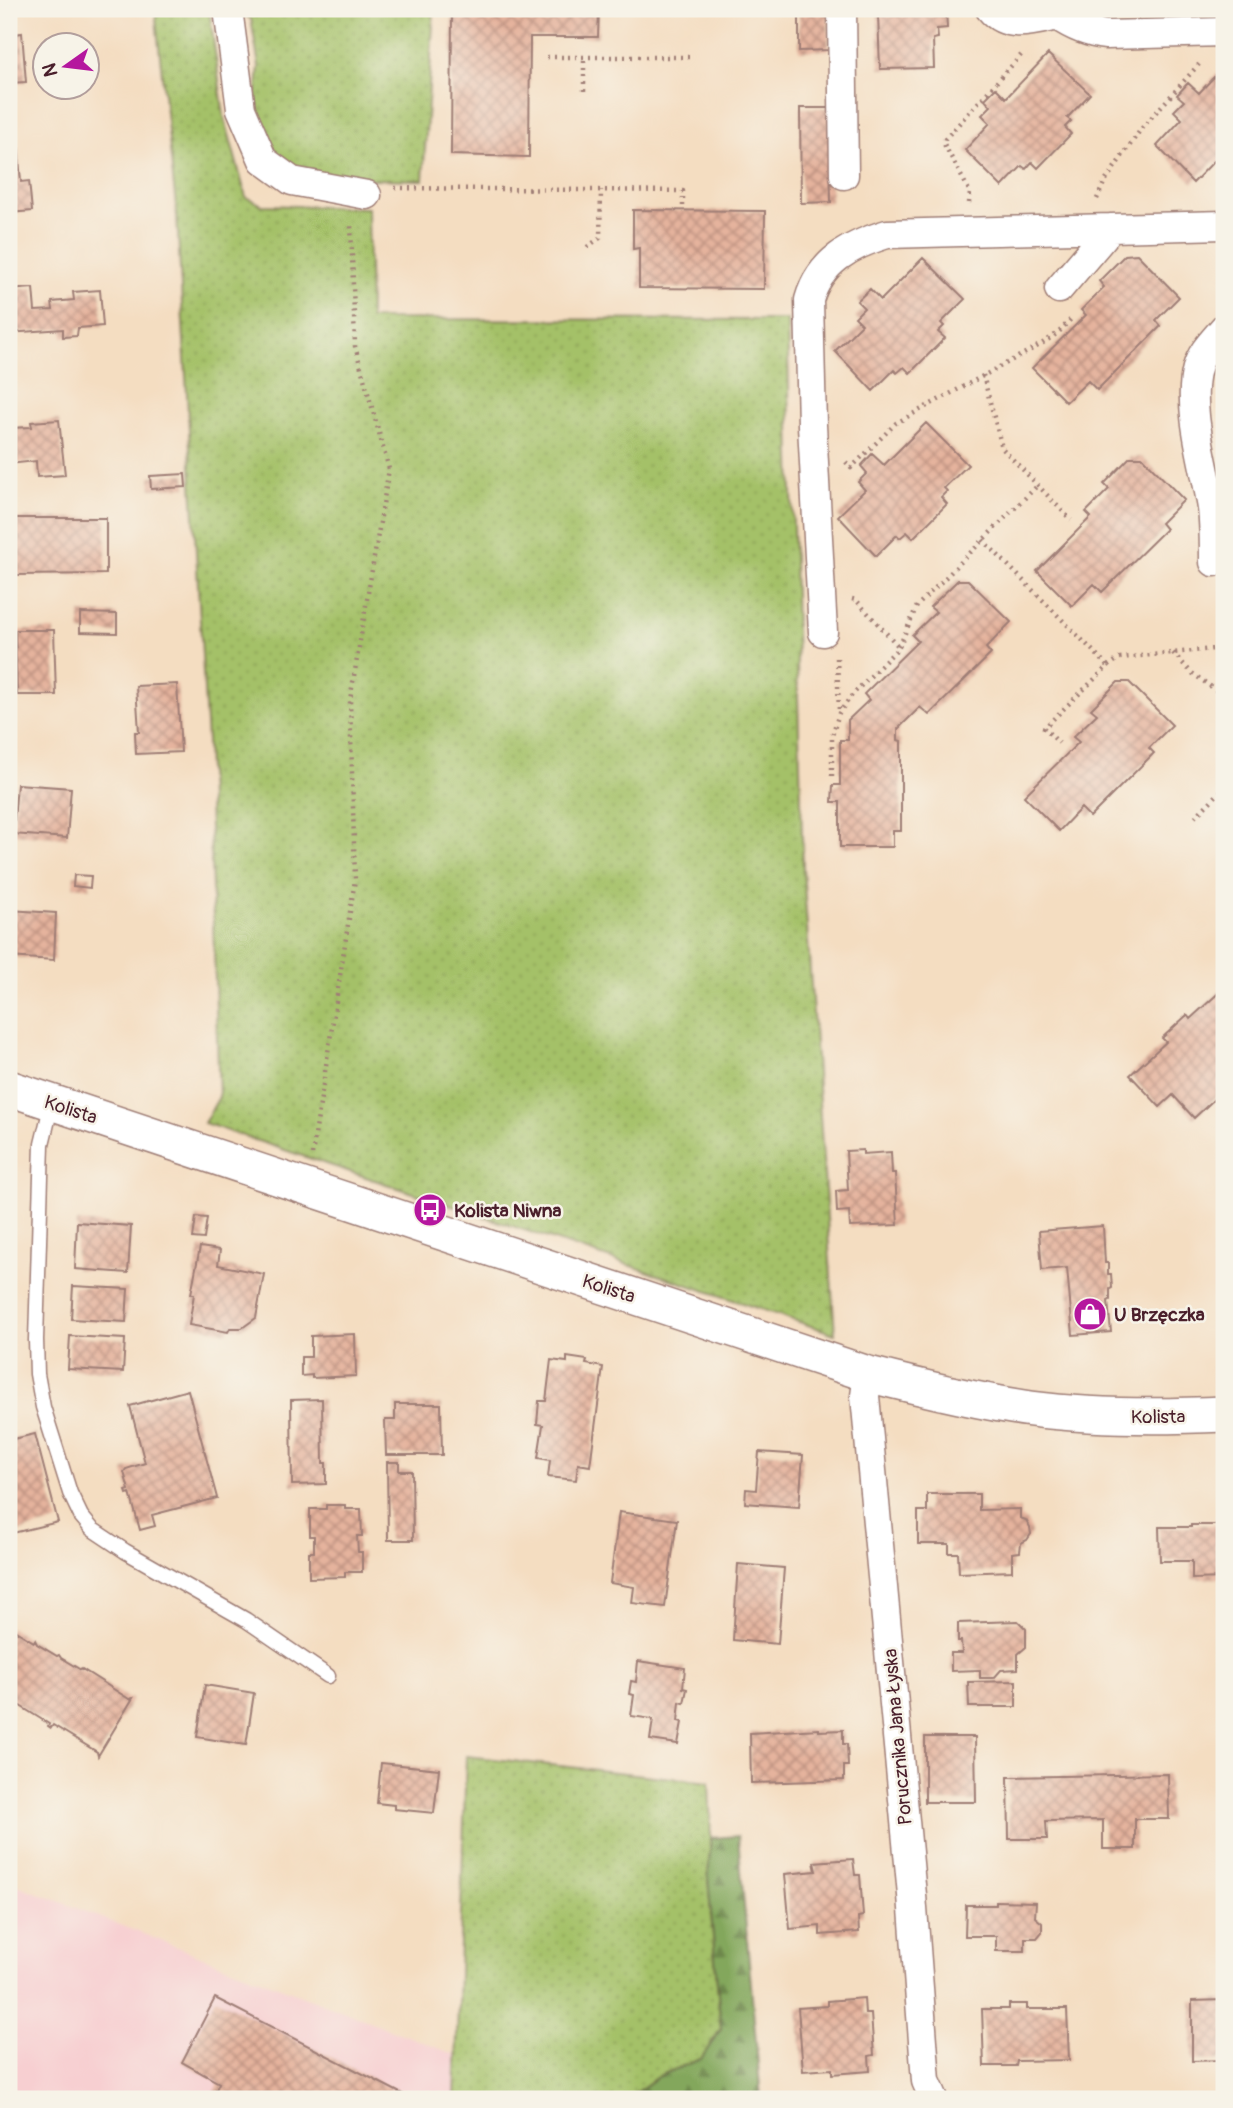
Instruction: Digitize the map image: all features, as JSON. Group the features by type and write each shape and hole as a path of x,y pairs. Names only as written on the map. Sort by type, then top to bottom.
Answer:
{"street":[{"path":"228,9 241,109 263,160 292,181 359,194"},
{"path":"842,9 844,175"},
{"path":"990,9 995,15 1016,23 1048,15 1091,33 1106,35 1223,32"},
{"path":"823,632 812,425 809,300 813,286 829,262 853,245 887,234 1224,225"},
{"path":"1059,289 1111,228"},
{"path":"1214,562 1215,530 1202,469 1195,384 1197,368 1206,349 1224,328"},
{"name":"Kolista","path":"9,1088 868,1374 946,1394 1032,1409 1126,1417 1224,1414"},
{"name":"Porucznika Jana Łyska","path":"868,1374 865,1396 902,1784 926,2081 934,2099"}],"lane":[{"path":"52,1102 42,1144 37,1374 43,1407 81,1516 92,1529 125,1551 246,1620 328,1676"}],"path":[{"path":"957,205 969,205 970,192 944,144 945,139 1033,43 1048,15"},
{"path":"1097,200 1104,183 1141,129 1219,41 1223,32"},
{"path":"547,57 689,57"},
{"path":"584,57 584,92"},
{"path":"307,1187 355,880 350,700 389,469 355,346 359,194 385,188 683,191 683,210"},
{"path":"587,247 600,237 601,190"},
{"path":"812,425 851,468 896,423 1058,333 1071,319 1069,304 1059,289"},
{"path":"984,374 1002,448 1071,520"},
{"path":"832,776 832,736 839,713 852,695 900,647 917,606 1038,485"},
{"path":"983,540 1108,666"},
{"path":"821,592 856,600 900,647"},
{"path":"823,632 837,659 839,713"},
{"path":"1059,743 1044,728 1120,657 1224,648"},
{"path":"1172,653 1192,673 1224,696"},
{"path":"1195,817 1224,788"}],"shaded area":[{"path":"9,1882 456,2055 455,2099 9,2099"}],"green space":[{"path":"155,9 209,9 224,116 246,197 262,205 368,208 370,319 787,320 803,869 835,1334 204,1123 219,1097 207,741 177,216"},
{"path":"244,9 434,9 423,180 318,178 313,170 290,169 268,150 256,101 259,66 251,19 244,15"},
{"path":"466,1756 709,1782 711,1838 708,1878 721,2029 701,2059 659,2076 627,2099 455,2099"},
{"path":"738,1836 761,2099 627,2099 659,2076 701,2059 721,2029 708,1878 711,1838"}],"building":[{"path":"9,9 13,9 15,34 22,33 26,82 9,83"},
{"path":"452,9 599,9 598,37 530,37 529,157 451,155"},
{"path":"799,9 828,9 829,50 799,51"},
{"path":"859,9 946,9 947,28 937,29 938,38 933,39 934,68 880,69 878,14 859,14"},
{"path":"1048,54 1090,94 1067,118 1071,121 1065,127 1071,134 1038,168 1032,162 1026,169 1022,166 1002,187 965,150 990,123 982,115 991,106 985,99 996,88 1006,98"},
{"path":"1224,66 1224,157 1217,165 1214,161 1193,183 1157,146 1182,119 1174,111 1184,101 1177,95 1188,83 1199,93"},
{"path":"800,108 829,108 831,202 801,203"},
{"path":"9,147 18,147 21,182 29,181 32,211 9,213"},
{"path":"633,210 765,211 764,289 639,288 639,248 633,249"},
{"path":"1137,254 1179,297 1156,320 1161,326 1097,390 1088,381 1066,402 1032,368 1086,315 1081,310 1104,287 1099,281 1125,255"},
{"path":"923,258 965,299 941,323 944,326 938,332 945,338 910,373 904,367 897,373 894,370 873,391 835,351 862,324 855,317 864,308 857,301 870,289 881,300"},
{"path":"33,288 35,311 53,310 52,302 74,300 73,292 100,290 103,326 78,328 77,336 63,337 63,329 9,333 9,290"},
{"path":"59,420 65,475 37,477 36,461 9,464 9,428 32,427 31,422"},
{"path":"926,423 968,465 944,488 947,491 941,497 947,504 913,538 907,532 900,538 897,535 876,556 838,516 865,490 858,482 867,473 861,466 872,454 884,465"},
{"path":"1130,457 1142,457 1184,500 1161,523 1166,529 1102,592 1094,584 1072,606 1037,571 1091,517 1086,512 1109,489 1104,484"},
{"path":"185,474 186,487 151,489 150,476"},
{"path":"12,518 106,518 106,574 12,575"},
{"path":"958,580 968,580 1011,622 986,648 991,654 929,715 920,707 898,729 898,740 901,741 901,831 893,831 893,847 840,847 840,802 832,802 833,785 840,785 840,740 848,740 848,720 869,700 864,694 918,641 912,635 936,612 930,607"},
{"path":"80,613 117,614 117,633 80,632"},
{"path":"15,630 54,630 56,695 17,695"},
{"path":"1118,682 1129,682 1172,725 1149,748 1154,753 1090,817 1081,808 1059,831 1024,796 1079,742 1073,737 1097,714 1091,709"},
{"path":"177,684 181,752 136,754 135,732 139,732 136,686"},
{"path":"17,784 71,788 67,838 13,834"},
{"path":"74,875 91,876 90,888 73,886"},
{"path":"9,910 56,913 54,960 9,957"},
{"path":"1224,988 1224,1090 1194,1118 1173,1095 1160,1107 1130,1075 1166,1042 1162,1038 1187,1015 1190,1019"},
{"path":"863,1150 863,1154 891,1152 898,1225 850,1227 849,1211 837,1212 836,1191 848,1190 846,1151"},
{"path":"9,1192 14,1193 12,1215 9,1215"},
{"path":"196,1217 207,1218 204,1239 193,1238"},
{"path":"77,1222 131,1226 128,1273 75,1269"},
{"path":"1103,1226 1105,1263 1108,1263 1108,1274 1111,1274 1112,1288 1108,1301 1111,1332 1073,1335 1067,1268 1042,1270 1039,1231"},
{"path":"200,1247 220,1250 218,1265 264,1274 256,1318 242,1328 230,1328 228,1332 189,1325 194,1294 191,1294"},
{"path":"73,1286 128,1289 126,1322 71,1319"},
{"path":"355,1334 356,1376 301,1376 301,1357 311,1357 311,1336"},
{"path":"70,1336 125,1339 123,1372 68,1369"},
{"path":"567,1357 587,1360 586,1364 603,1367 590,1466 578,1464 576,1480 548,1477 550,1460 538,1458 543,1425 537,1424 539,1401 546,1401 551,1360 567,1362"},
{"path":"188,1390 217,1498 152,1515 155,1526 140,1530 130,1493 127,1494 126,1491 129,1490 124,1472 145,1463 130,1406"},
{"path":"322,1399 326,1484 292,1485 291,1400"},
{"path":"395,1404 441,1404 442,1455 386,1455 385,1420 395,1420"},
{"path":"35,1434 58,1522 9,1534 9,1440"},
{"path":"759,1452 803,1455 799,1507 745,1503 746,1489 756,1490"},
{"path":"387,1462 399,1462 399,1471 412,1471 413,1540 388,1540"},
{"path":"927,1494 979,1494 979,1510 1020,1509 1020,1518 1026,1520 1031,1534 1021,1543 1020,1552 1012,1553 1012,1571 959,1573 958,1553 949,1553 949,1544 918,1544 918,1511 927,1511"},
{"path":"326,1505 345,1505 345,1509 361,1509 362,1536 357,1536 358,1552 362,1552 362,1572 345,1572 345,1577 309,1578 309,1552 314,1552 314,1536 310,1536 310,1509 326,1509"},
{"path":"619,1512 677,1520 665,1607 632,1603 634,1587 610,1583"},
{"path":"1224,1525 1224,1578 1192,1579 1192,1561 1160,1561 1159,1527"},
{"path":"738,1564 784,1568 778,1644 733,1640"},
{"path":"1018,1621 1026,1629 1026,1647 1018,1654 1018,1669 1001,1670 994,1678 980,1678 980,1670 951,1671 951,1653 962,1653 961,1641 958,1641 958,1623"},
{"path":"9,1627 34,1642 35,1640 37,1644 129,1699 133,1698 98,1756 97,1752 53,1725 51,1728 49,1724 9,1699"},
{"path":"638,1661 685,1668 683,1688 687,1689 684,1703 680,1702 678,1721 682,1722 678,1744 650,1740 653,1719 631,1716 634,1695 629,1694 631,1681 636,1682"},
{"path":"1016,1681 1016,1707 969,1707 968,1682"},
{"path":"205,1685 254,1693 246,1745 197,1737"},
{"path":"843,1730 848,1766 844,1766 844,1780 751,1783 750,1733"},
{"path":"925,1737 975,1737 976,1802 925,1802"},
{"path":"381,1763 439,1769 434,1813 394,1809 394,1805 377,1803"},
{"path":"1168,1774 1169,1819 1135,1819 1135,1849 1103,1849 1103,1820 1046,1821 1047,1839 1009,1839 1008,1777"},
{"path":"853,1859 855,1875 860,1875 863,1916 858,1917 859,1932 820,1935 820,1926 790,1929 785,1874 816,1871 814,1862"},
{"path":"996,1901 1036,1902 1035,1917 1042,1923 1042,1932 1037,1938 1025,1938 1025,1951 996,1951 996,1936 965,1936 966,1905 996,1905"},
{"path":"215,1998 412,2099 212,2099 219,2083 182,2062"},
{"path":"864,1998 865,2014 871,2014 874,2055 869,2056 870,2071 832,2074 832,2069 803,2071 798,2008 827,2006 827,2001"},
{"path":"1224,2000 1224,2060 1192,2061 1192,2001"},
{"path":"1009,2004 1027,2004 1027,2009 1067,2009 1069,2060 1017,2061 1016,2066 984,2066 982,2009 1009,2009"}],"place":[{"name":"Kolista Niwna","path":"430,1210"},
{"name":"U Brzęczka","path":"1090,1314"}]}
